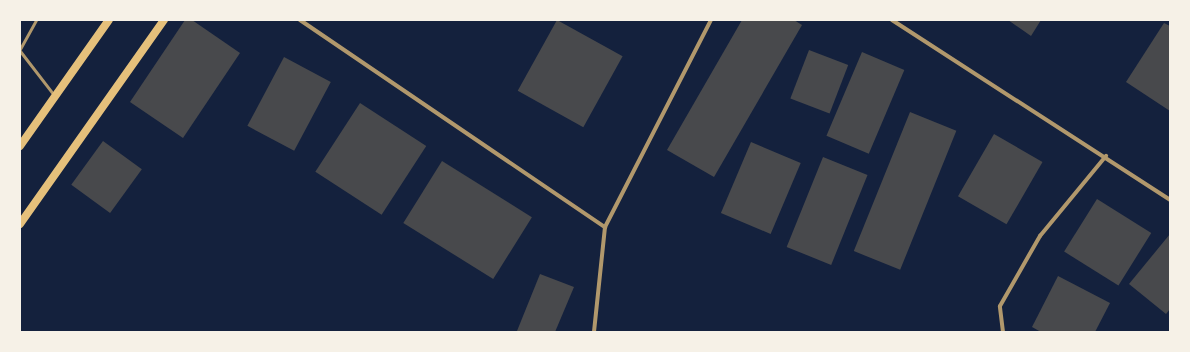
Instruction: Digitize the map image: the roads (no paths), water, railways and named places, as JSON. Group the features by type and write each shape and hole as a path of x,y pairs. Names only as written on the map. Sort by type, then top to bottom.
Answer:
{"main road":[{"path":"20,146 109,20"},
{"path":"20,224 164,20"}],"street":[{"path":"300,20 605,227"},
{"path":"594,332 605,227 711,20"},
{"path":"892,20 1106,156 1170,200"},
{"path":"1003,332 1000,306 1036,242 1106,156"}],"lane":[{"path":"36,20 20,50 55,96"}]}
